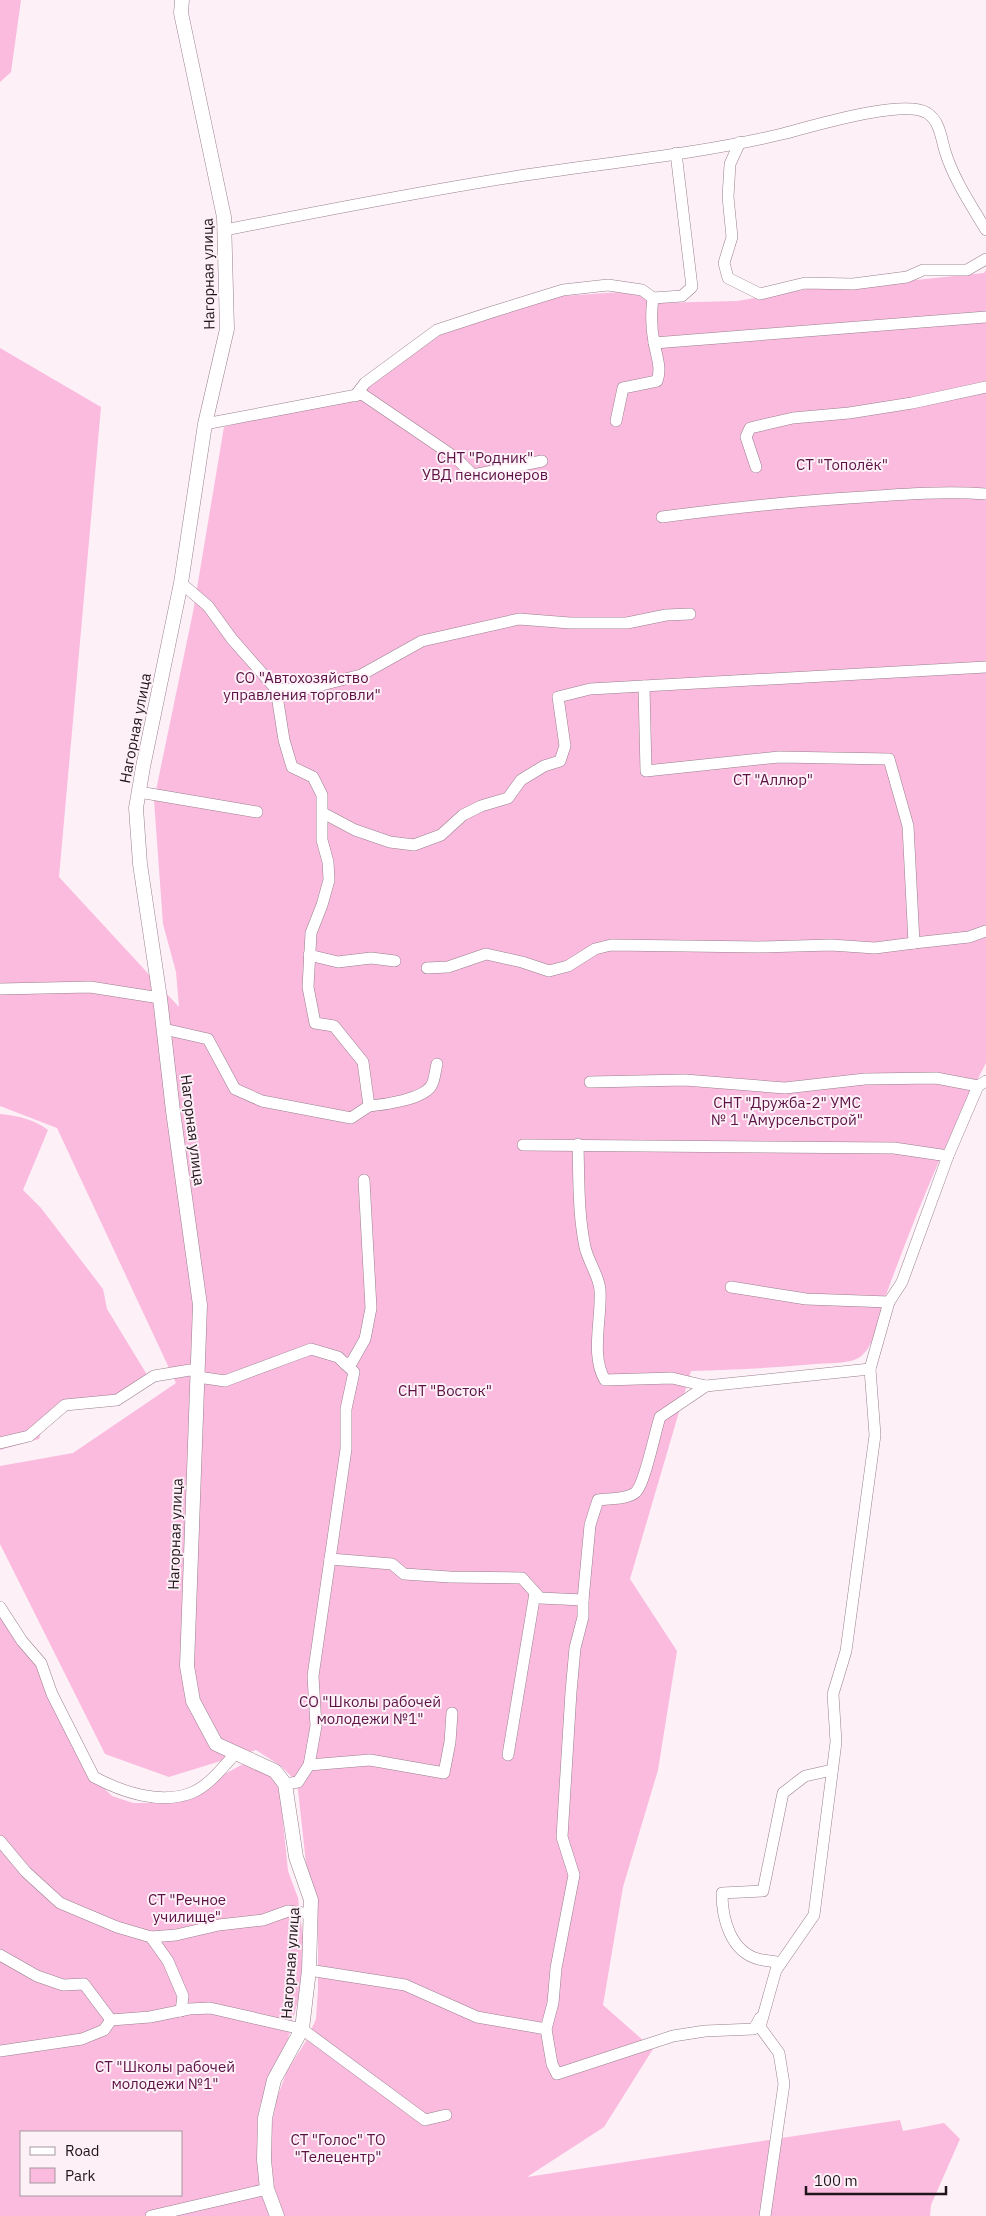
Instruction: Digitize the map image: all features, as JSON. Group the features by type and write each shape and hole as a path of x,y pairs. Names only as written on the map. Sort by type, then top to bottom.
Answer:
{"street":[{"name":"Нагорная улица","path":"182,0 182,13 222,208 225,230 227,329 205,424 181,583 136,808 140,864 160,998 200,1305 186,1666 193,1701 216,1744 275,1771 285,1784 296,1858 311,1900 310,1970 302,2029 274,2080 266,2118 264,2160 267,2190 277,2216"},
{"path":"225,230 376,200 514,177 628,162 740,142 883,109 907,109 927,112 939,127 946,153 956,176 986,230"},
{"path":"740,142 730,164 728,196 732,237 724,263 728,278 760,294 804,283 853,284 908,277 923,270 967,270 986,259"},
{"path":"355,396 365,383 437,330 563,290 608,285 642,290 654,298 682,296 692,287 676,153"},
{"path":"616,421 623,388 658,381 660,373 654,344 651,314 654,298"},
{"path":"654,344 986,317"},
{"path":"756,467 746,437 750,428 793,418 848,413 986,387"},
{"path":"205,424 362,394 456,458 473,475 542,461"},
{"path":"662,517 742,506 843,498 906,494 986,494"},
{"path":"181,583 208,606 238,647 276,689 284,740 292,767 313,777 322,794 322,840 328,862 329,880 311,933 308,987 315,1023 334,1026 363,1062 369,1106"},
{"path":"276,689 306,690 362,675 422,641 519,619 570,623 627,623 666,615 690,614"},
{"path":"323,813 355,830 390,842 414,845 441,836 463,815 481,806 508,798 521,780 544,766 560,761 565,746 558,696 590,688 731,679 986,667"},
{"path":"644,686 646,771 779,757 889,759 908,826 914,943"},
{"path":"139,792 257,812"},
{"path":"427,968 448,967 486,954 522,962 549,972 568,966 595,950 611,945 875,948 969,937 986,931"},
{"path":"309,955 338,962 371,958 395,960"},
{"path":"0,989 90,987 160,998"},
{"path":"164,1029 208,1039 236,1089 262,1101 351,1118 369,1106 384,1106 424,1094 432,1086 437,1064"},
{"path":"590,1082 685,1080 785,1088 865,1079 936,1078 982,1083 948,1156 902,1282 889,1302 870,1369 875,1435 846,1651 834,1694 836,1742 814,1915 776,1970 760,2027 778,2053 784,2084 765,2216"},
{"path":"578,1144 580,1225 587,1257 600,1289 598,1330 600,1372 605,1380 672,1378 706,1386 870,1369"},
{"path":"523,1145 894,1148 948,1156"},
{"path":"345,1364 352,1362 365,1339 372,1308 364,1180"},
{"path":"732,1286 806,1299 889,1302"},
{"path":"0,1443 29,1436 65,1405 116,1400 154,1376 190,1370 225,1381 311,1349 338,1357 354,1372 346,1409 346,1449 313,1676 316,1726 309,1764 298,1782 285,1784"},
{"path":"706,1386 660,1417 636,1492 624,1497 598,1500 590,1525 583,1618 575,1648 571,1692 562,1837 574,1875 556,1968 553,2003 546,2029 552,2064 557,2074 673,2036 705,2031 754,2029 764,2010"},
{"path":"330,1559 392,1564 404,1574 522,1578 540,1598 583,1600"},
{"path":"508,1755 535,1593"},
{"path":"0,1607 22,1641 41,1662 52,1694 94,1777 106,1783 157,1799 192,1793 212,1778 235,1754"},
{"path":"309,1764 370,1760 444,1773 450,1742 452,1713"},
{"path":"781,1963 756,1958 741,1948 728,1932 722,1909 722,1893 763,1891 783,1793 805,1776 832,1770"},
{"path":"0,1841 26,1872 60,1903 116,1927 151,1937 219,1925 263,1920 288,1911 311,1914"},
{"path":"151,1937 168,1960 183,1996 180,2011"},
{"path":"0,1955 37,1976 63,1986 84,1984 111,2020"},
{"path":"310,1970 404,1984 477,2017 546,2029"},
{"path":"111,2020 150,2017 210,2008 302,2029 425,2120 446,2115"},
{"path":"0,2051 82,2039 104,2030 111,2020"},
{"path":"151,2216 267,2190"}],"green space":[{"path":"0,0 21,0 11,72 0,82"},
{"path":"986,270 986,1063 930,1183 882,1306 872,1341 865,1352 856,1359 838,1363 691,1371 630,1579 677,1651 658,1770 623,1887 603,2005 653,2049 604,2127 527,2177 900,2120 903,2131 944,2123 960,2139 931,2205 930,2216 284,2216 274,2187 269,2139 277,2098 287,2071 306,2041 316,2019 318,1989 318,1907 306,1863 298,1790 291,1776 281,1766 256,1750 169,1777 105,1754 0,1544 0,1466 73,1453 176,1383 57,1128 0,1106 0,348 101,407 59,877 179,1007 176,972 163,924 154,800 193,612 224,427 268,416 337,405 367,388 437,334 561,296 622,292 645,297 654,303 737,301 808,289 984,273"},
{"path":"0,1114 26,1119 48,1130 23,1190 41,1208 103,1289 107,1309 152,1383 129,1396 70,1407 42,1429 39,1439 0,1450"},
{"path":"0,1614 36,1660 93,1778 112,1796 133,1803 159,1803 223,1775 245,1763 263,1771 279,1783 288,1871 298,1898 305,1953 298,2000 287,2043 260,2105 257,2122 262,2195 269,2216 0,2216"}],"park label":[{"name":"СТ \"Тополёк\"","path":"842,464"},
{"name":"СНТ \"Родник\" УВД пенсионеров","path":"485,466"},
{"name":"СО \"Автохозяйство управления торговли\"","path":"302,686"},
{"name":"СТ \"Аллюр\"","path":"773,779"},
{"name":"СНТ \"Дружба-2\" УМС № 1 \"Амурсельстрой\"","path":"787,1110"},
{"name":"СНТ \"Восток\"","path":"445,1390"},
{"name":"СО \"Школы рабочей молодежи №1\"","path":"370,1710"},
{"name":"СТ \"Речное училище\"","path":"187,1908"},
{"name":"СТ \"Школы рабочей молодежи №1\"","path":"165,2074"},
{"name":"СТ \"Голос\" ТО \"Телецентр\"","path":"338,2148"}]}
